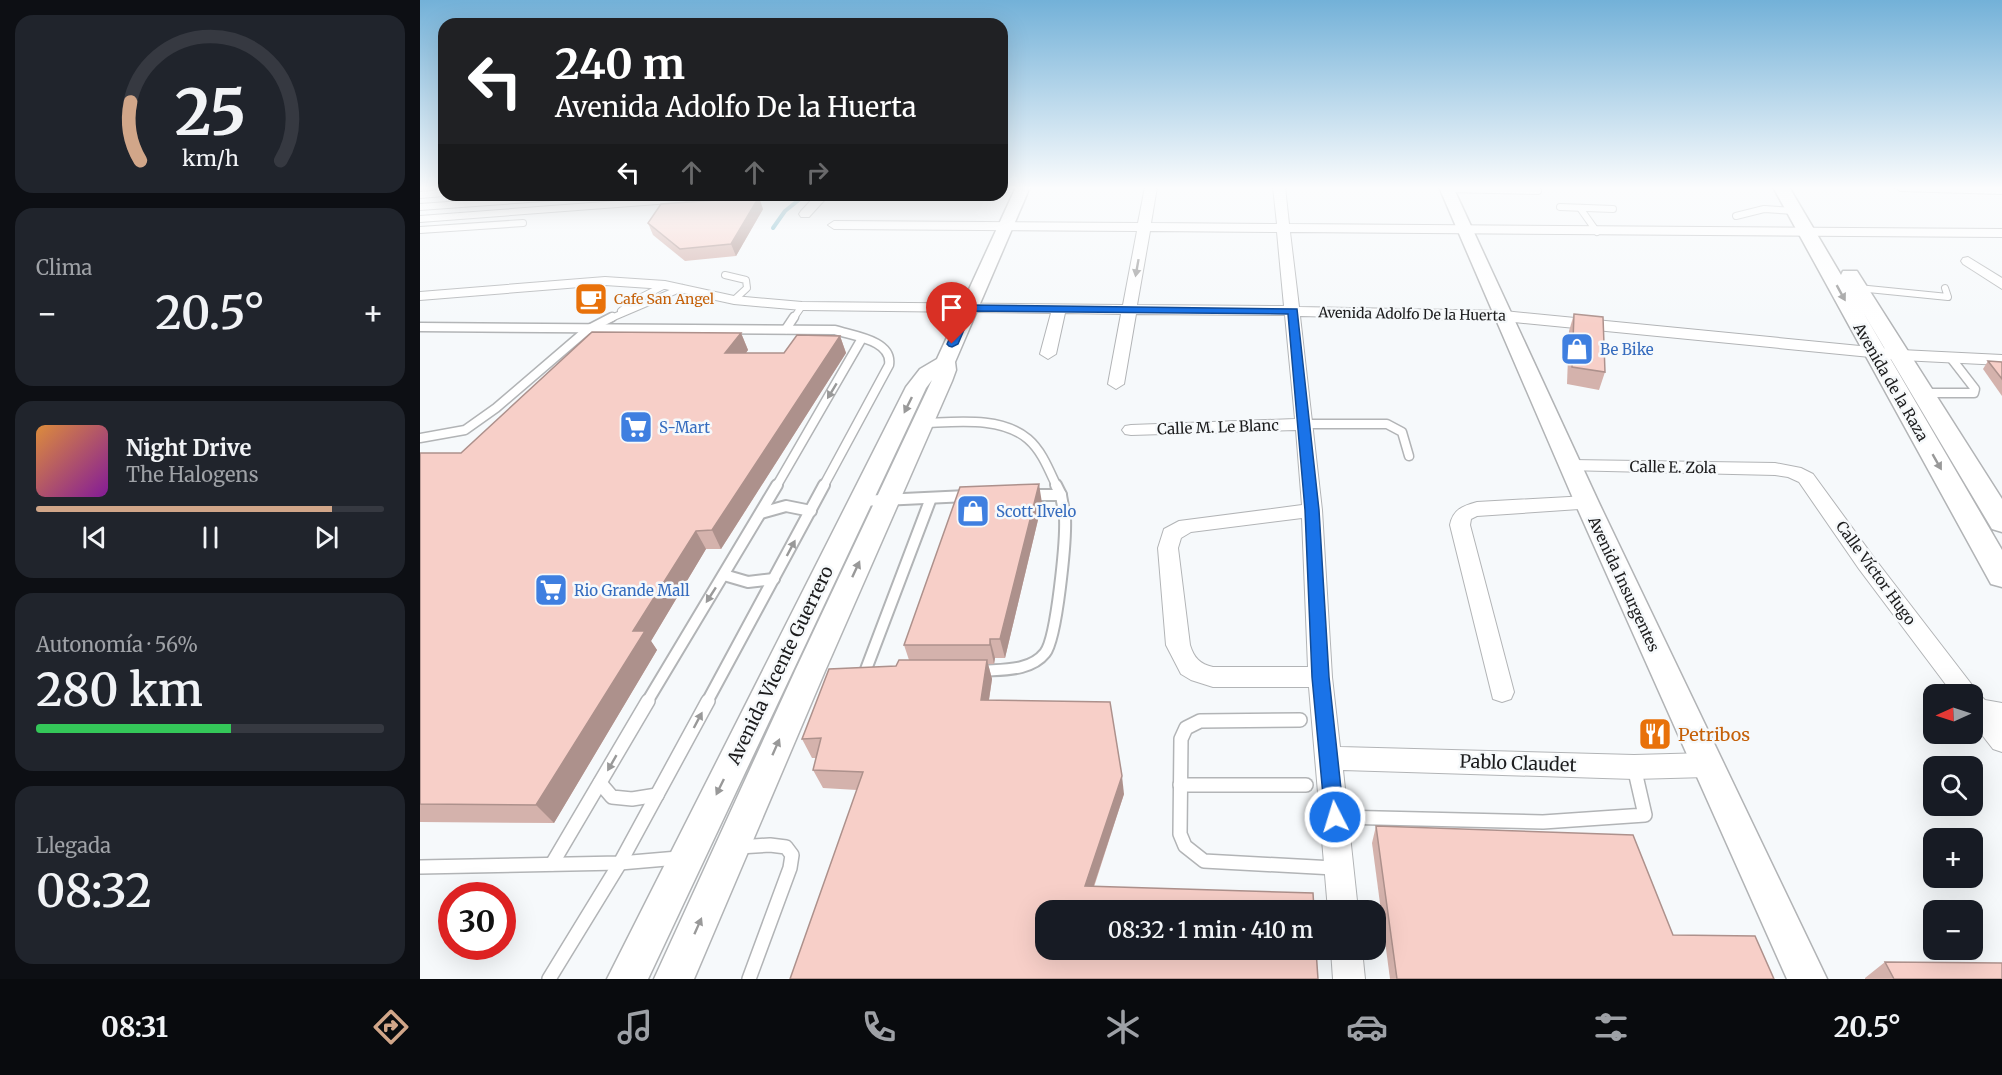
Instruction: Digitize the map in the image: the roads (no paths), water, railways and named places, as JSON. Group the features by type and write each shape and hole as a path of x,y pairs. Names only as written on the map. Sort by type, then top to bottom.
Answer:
{"main road":[{"name":"Avenida de la Raza","path":"1816,233 1858,288 1998,511"},
{"name":"Avenida de la Raza","path":"1816,233 1874,352 2002,576"}],"street":[{"name":"Avenida Vicente Guerrero","path":"674,979 709,853 874,501 923,423 944,375 945,362 1002,233"},
{"path":"1116,384 1143,233"},
{"path":"1282,233 1293,311 1312,510 1320,677 1343,900"},
{"name":"Avenida Insurgentes","path":"1465,233 1587,503 1807,979"},
{"path":"1747,233 2002,234"},
{"path":"1929,234 1945,245"},
{"path":"1968,261 2001,283"},
{"name":"Avenida Adolfo De la Huerta","path":"420,296 587,282 665,285 734,300 802,306 1293,311 1504,316 1901,355 2002,360"},
{"path":"1047,354 1059,309"},
{"name":"Avenida Vicente Guerrero","path":"627,979 709,853 815,672 916,387 927,373 945,362"},
{"name":"Calle M. Le Blanc","path":"1131,430 1304,424"},
{"name":"Calle E. Zola","path":"1572,466 1775,469"},
{"name":"Calle Víctor Hugo","path":"1775,469 1795,472 1810,481 1867,564 1963,684"},
{"path":"1958,498 1998,511"},
{"path":"1502,692 1460,519 1469,511 1557,503 1587,503"},
{"path":"1312,510 1186,526 1171,534 1168,548 1178,645 1182,660 1189,669 1198,675 1213,677 1320,677"},
{"name":"Calle Víctor Hugo","path":"1983,710 2002,741"},
{"name":"Pablo Claudet","path":"1330,758 1634,766 1707,765"},
{"path":"1348,960 1349,979"}],"lane":[{"path":"725,275 746,280 747,288 734,300"},
{"path":"620,313 630,303 665,285"},
{"path":"420,438 453,434 465,430 588,330 620,313 682,288"},
{"path":"1858,288 1948,297 1945,288"},
{"path":"786,328 802,306"},
{"path":"420,327 835,330 884,346 889,351 889,365 811,511 620,863 549,979"},
{"path":"552,864 861,340"},
{"path":"1924,393 1974,393 1975,388 1951,358"},
{"path":"923,423 976,423 1014,430 1027,438 1041,457 1061,495 1065,519 1058,614 1052,638 1045,653 1034,662 1020,668 966,671"},
{"path":"1304,424 1387,424 1402,432 1409,456"},
{"path":"1016,495 1061,495"},
{"path":"874,501 983,496"},
{"path":"865,672 931,498"},
{"path":"761,513 778,506 800,506 811,511"},
{"path":"724,575 737,582 755,583 774,579"},
{"path":"1300,720 1200,721 1186,728 1180,739 1180,834 1185,846 1204,861 1340,868"},
{"path":"1335,817 1544,822 1645,815 1634,766"},
{"path":"600,783 612,797 632,799 657,795"},
{"path":"1180,785 1306,785"},
{"path":"420,867 620,863 770,844 786,847 792,855 790,868 749,979"}],"place":[{"name":"Cafe San Angel","path":"591,299"},
{"name":"Be Bike","path":"1577,349"},
{"name":"S-Mart","path":"636,427"},
{"name":"Scott Ilvelo","path":"973,511"},
{"name":"Rio Grande Mall","path":"551,590"},
{"name":"Petribos","path":"1655,734"}]}
